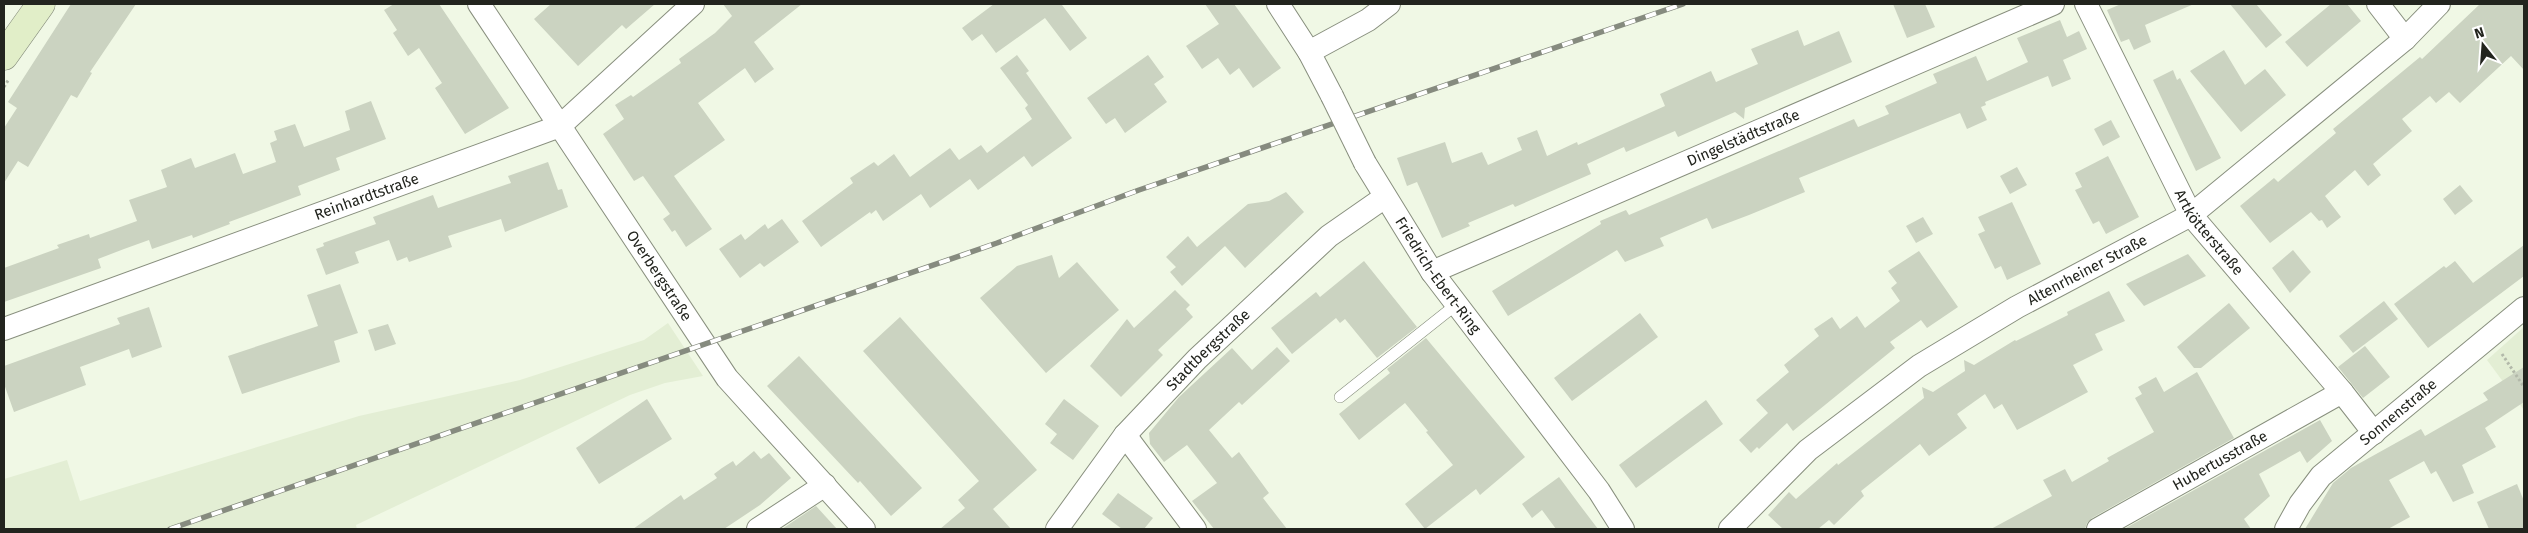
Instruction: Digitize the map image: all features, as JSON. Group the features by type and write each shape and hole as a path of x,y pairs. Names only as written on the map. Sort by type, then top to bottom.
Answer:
{"main road":[{"path":"4,56 41,4"}],"street":[{"name":"Overbergstraße","path":"479,4 727,378 864,529"},
{"name":"Reinhardtstraße","path":"4,329 560,126 693,4"},
{"name":"Friedrich-Ebert-Ring","path":"1278,4 1309,52 1365,163 1432,272 1599,491 1623,529"},
{"path":"1309,52 1368,20 1389,4"},
{"name":"Dingelstädtstraße","path":"1432,272 2053,4"},
{"name":"Artkötterstraße","path":"2086,4 2191,215 2342,392 2374,433"},
{"path":"2378,4 2405,39"},
{"name":"Altenrheiner Straße","path":"1730,529 1808,450 1918,366 2017,307 2191,215 2405,39 2439,4"},
{"name":"Stadtbergstraße","path":"1057,529 1125,435 1197,359 1329,236 1385,197"},
{"name":"Sonnenstraße","path":"2286,529 2300,504 2321,476 2524,308"},
{"name":"Hubertusstraße","path":"2098,529 2342,392"},
{"path":"1125,435 1195,529"},
{"path":"758,529 825,485"}],"lane":[{"path":"1340,397 1457,304"}],"path":[{"path":"2490,337 2524,387"}],"shaded area":[{"path":"668,323 703,376 665,383 630,395 356,525 357,529 4,529 4,479 67,460 80,501 359,416 520,380 644,340"},
{"path":"2524,327 2524,410 2487,360"}],"building":[{"path":"71,4 136,4 90,72 92,73 77,98 71,95 28,167 18,161 4,183 4,128 17,108 8,102"},
{"path":"394,4 439,4 509,108 465,134 435,88 442,83 419,48 408,56 393,33 397,30 384,10"},
{"path":"551,4 655,4 626,29 622,25 578,66 534,19"},
{"path":"723,4 802,4 754,42 774,69 755,83 745,68 698,103 725,140 674,176 712,229 686,247 675,230 672,232 663,219 670,214 643,176 634,181 603,134 624,119 615,105 631,95 633,97 681,63 679,59 715,33 732,16"},
{"path":"994,4 1064,4 1062,5 1087,38 1070,51 1045,18 996,53 982,34 972,41 962,28"},
{"path":"1205,4 1234,4 1281,68 1253,88 1239,68 1230,75 1218,58 1202,69 1186,46 1219,24"},
{"path":"1893,4 1925,4 1935,27 1907,38"},
{"path":"2121,4 2194,4 2145,25 2151,42 2134,50 2129,39 2121,42 2107,10"},
{"path":"2230,4 2256,4 2282,35 2266,48"},
{"path":"2331,4 2347,4 2361,21 2307,67 2285,42"},
{"path":"2480,4 2524,4 2524,70 2511,56 2460,103 2449,92 2436,103 2430,96 2402,119 2412,131 2373,164 2381,175 2368,186 2355,170 2325,196 2341,217 2327,228 2322,220 2319,221 2311,212 2270,243 2240,206 2274,178 2278,182 2336,133 2333,129 2420,57 2422,59"},
{"path":"2060,20 2067,37 2079,31 2087,49 2063,60 2071,79 2052,87 2048,76 1985,102 1986,105 1981,107 1987,120 1967,129 1960,113 1799,178 1805,192 1749,215 1712,229 1707,218 1660,238 1664,246 1625,262 1617,250 1508,316 1492,291 1601,224 1600,221 1626,210 1629,215 1854,119 1858,127 1889,114 1885,106 1937,83 1933,74 1976,56 1987,81 2028,62 2017,38"},
{"path":"1798,30 1804,46 1839,31 1852,62 1745,108 1744,119 1735,112 1678,137 1675,131 1626,152 1624,147 1587,164 1591,174 1515,207 1513,204 1468,223 1470,226 1442,238 1417,182 1407,186 1397,158 1445,142 1452,163 1482,152 1488,165 1522,150 1517,138 1537,130 1547,156 1577,142 1578,145 1665,106 1660,94 1711,71 1716,82 1758,64 1751,49"},
{"path":"2224,50 2245,85 2265,69 2286,95 2241,132 2190,71"},
{"path":"1017,55 1029,71 1026,73 1072,138 1032,167 1024,156 978,190 970,179 930,208 921,194 883,221 876,210 871,214 870,212 821,247 802,221 853,183 850,178 874,162 878,166 894,154 910,177 950,148 959,160 981,145 987,153 1032,119 1025,108 1028,105 1000,68"},
{"path":"1148,55 1164,77 1154,84 1167,102 1125,133 1115,118 1106,124 1087,98"},
{"path":"2173,70 2177,80 2180,78 2221,158 2196,171 2153,80"},
{"path":"371,101 386,139 336,158 340,170 298,186 301,195 229,222 230,224 193,238 192,235 152,249 149,240 124,249 98,259 101,268 4,302 4,268 59,248 57,245 89,234 90,238 137,221 129,200 167,187 161,170 191,158 195,168 235,153 243,174 276,162 270,143 277,140 274,131 295,124 304,147 350,130 345,111"},
{"path":"2111,120 2120,137 2103,146 2094,129"},
{"path":"2108,156 2139,217 2106,234 2099,221 2093,224 2075,190 2082,187 2075,173"},
{"path":"548,162 558,190 562,189 568,207 505,232 501,219 448,236 452,247 409,262 407,257 397,261 389,240 355,252 359,263 326,275 316,249 324,246 323,243 376,224 373,217 433,195 438,208 511,183 508,176"},
{"path":"2017,167 2027,185 2010,194 2000,176"},
{"path":"2460,185 2473,201 2455,215 2443,199"},
{"path":"1286,192 1304,212 1245,268 1225,246 1182,286 1170,272 1176,267 1166,257 1188,236 1197,247 1248,204 1269,201"},
{"path":"2012,202 2041,264 2007,280 2001,266 1995,269 1978,234 1985,231 1978,217"},
{"path":"1923,217 1933,234 1916,243 1906,226"},
{"path":"782,219 799,242 764,267 760,263 740,278 719,249 741,234 745,240 765,224 768,229"},
{"path":"2524,245 2524,276 2428,348 2394,304 2444,266 2446,268 2455,261 2473,283"},
{"path":"2293,250 2311,272 2290,293 2272,268"},
{"path":"1919,251 1958,307 1927,328 1921,320 1890,342 1895,348 1793,431 1787,423 1759,449 1757,447 1751,453 1739,440 1768,413 1756,400 1789,372 1784,365 1819,336 1814,329 1832,317 1840,329 1857,316 1865,328 1900,301 1891,288 1897,283 1888,271"},
{"path":"2188,254 2206,276 2144,306 2126,284"},
{"path":"1052,255 1059,278 1077,262 1119,310 1046,373 980,298 1017,266"},
{"path":"1364,261 1417,327 1377,358 1345,319 1340,323 1336,318 1292,354 1271,328 1316,292 1320,297"},
{"path":"340,284 358,333 334,341 340,362 242,394 228,356 318,326 307,295"},
{"path":"1175,290 1190,305 1186,309 1193,317 1158,350 1163,355 1121,397 1090,366 1127,319 1134,328"},
{"path":"2109,291 2125,321 2095,334 2103,350 2073,365 2088,392 2017,430 2002,404 1994,409 1985,394 1957,414 1967,428 1929,456 1920,444 1861,491 1864,496 1834,525 1829,520 1818,529 1783,529 1768,515 1789,492 1796,499 1837,463 1838,465 1924,398 1922,387 1933,392 1965,371 1964,360 1974,365 2015,340 2068,315 2067,312"},
{"path":"2384,301 2398,319 2353,353 2339,336"},
{"path":"2229,303 2250,328 2201,368 2194,368 2177,347"},
{"path":"149,307 162,347 132,358 129,349 80,367 86,385 14,412 4,384 4,366 120,324 117,318"},
{"path":"1640,313 1658,337 1572,401 1554,378"},
{"path":"900,317 1037,470 993,509 1011,529 940,529 965,508 958,500 979,481 863,351"},
{"path":"388,324 396,344 375,351 368,330"},
{"path":"1426,338 1525,457 1480,495 1476,489 1425,529 1405,504 1453,465 1426,432 1428,431 1405,403 1359,440 1339,414 1390,373 1387,369"},
{"path":"2365,346 2390,377 2363,398 2338,367"},
{"path":"1277,347 1290,361 1242,405 1239,402 1209,430 1232,458 1239,452 1269,493 1263,498 1287,529 1214,529 1192,501 1217,483 1187,445 1164,462 1150,444 1149,433 1179,397 1232,348 1252,370"},
{"path":"799,356 922,488 891,516 860,481 858,483 767,386"},
{"path":"2524,367 2524,402 2485,428 2496,447 2462,465 2474,493 2453,502 2436,471 2431,474 2424,461 2389,480 2410,517 2388,529 2305,529 2333,483 2351,468 2421,429 2425,436 2488,400 2483,393"},
{"path":"2197,372 2234,438 2092,518 2087,523 2085,529 1991,529 2052,496 2043,480 2065,469 2072,482 2109,461 2107,458 2154,432 2135,398 2142,394 2138,387 2156,377 2164,392"},
{"path":"647,399 672,439 599,484 576,448"},
{"path":"1064,399 1099,426 1073,460 1050,443 1057,434 1045,424"},
{"path":"1706,400 1723,424 1636,488 1619,465"},
{"path":"2320,420 2332,441 2307,463 2300,451 2259,474 2270,496 2244,519 2251,529 2124,529"},
{"path":"754,451 761,459 769,453 791,478 760,505 724,529 633,529 681,495 684,500 717,478 714,474 722,468 733,461 736,466"},
{"path":"1559,477 1598,529 1556,529 1542,510 1532,518 1522,504"},
{"path":"2517,484 2524,501 2524,529 2489,529 2477,502"},
{"path":"1118,493 1153,518 1144,529 1122,529 1102,514"},
{"path":"816,506 837,529 782,529"}],"railway":[{"path":"170,529 997,243 1139,190 1683,4"}]}
